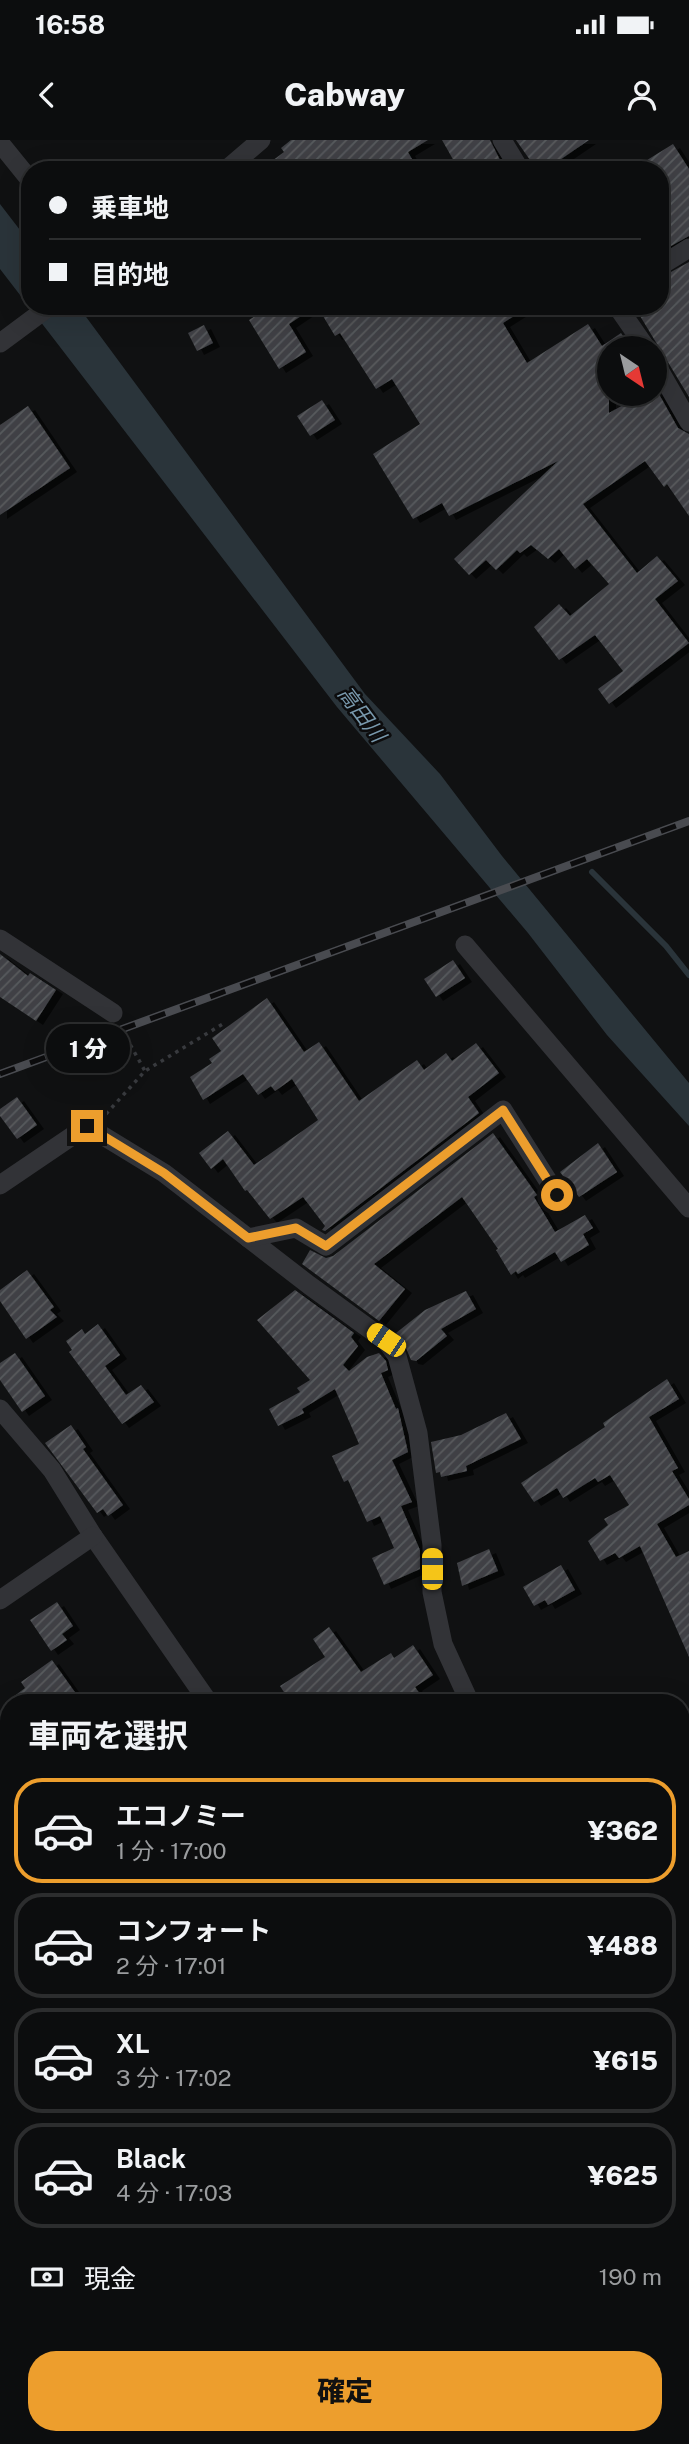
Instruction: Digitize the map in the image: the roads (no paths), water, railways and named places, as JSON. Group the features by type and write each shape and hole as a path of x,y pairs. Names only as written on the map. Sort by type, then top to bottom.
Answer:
{"street":[{"path":"236,161 261,140"},
{"path":"502,140 515,161"},
{"path":"0,143 21,169"},
{"path":"669,260 689,248"},
{"path":"2,338 36,315"},
{"path":"623,315 638,336"},
{"path":"667,384 689,422"},
{"path":"0,939 113,1013"},
{"path":"465,945 689,1209"},
{"path":"248,1238 296,1228 326,1246 503,1110 557,1195"},
{"path":"0,1185 87,1126 164,1173 386,1340 397,1356 418,1433 432,1545 432,1592 443,1644 466,1694"},
{"path":"0,1409 52,1470 93,1536 203,1694"},
{"path":"0,1600 93,1536"}],"water":[{"path":"0,204 21,231 21,296 0,269"},
{"name":"高田川","path":"35,315 85,315 365,694 440,774 502,856 689,1083 689,1126 607,1035 528,933 337,707"}],"waterway":[{"path":"592,872 666,946 689,975"}],"railway":[{"path":"0,1074 689,821"}]}
